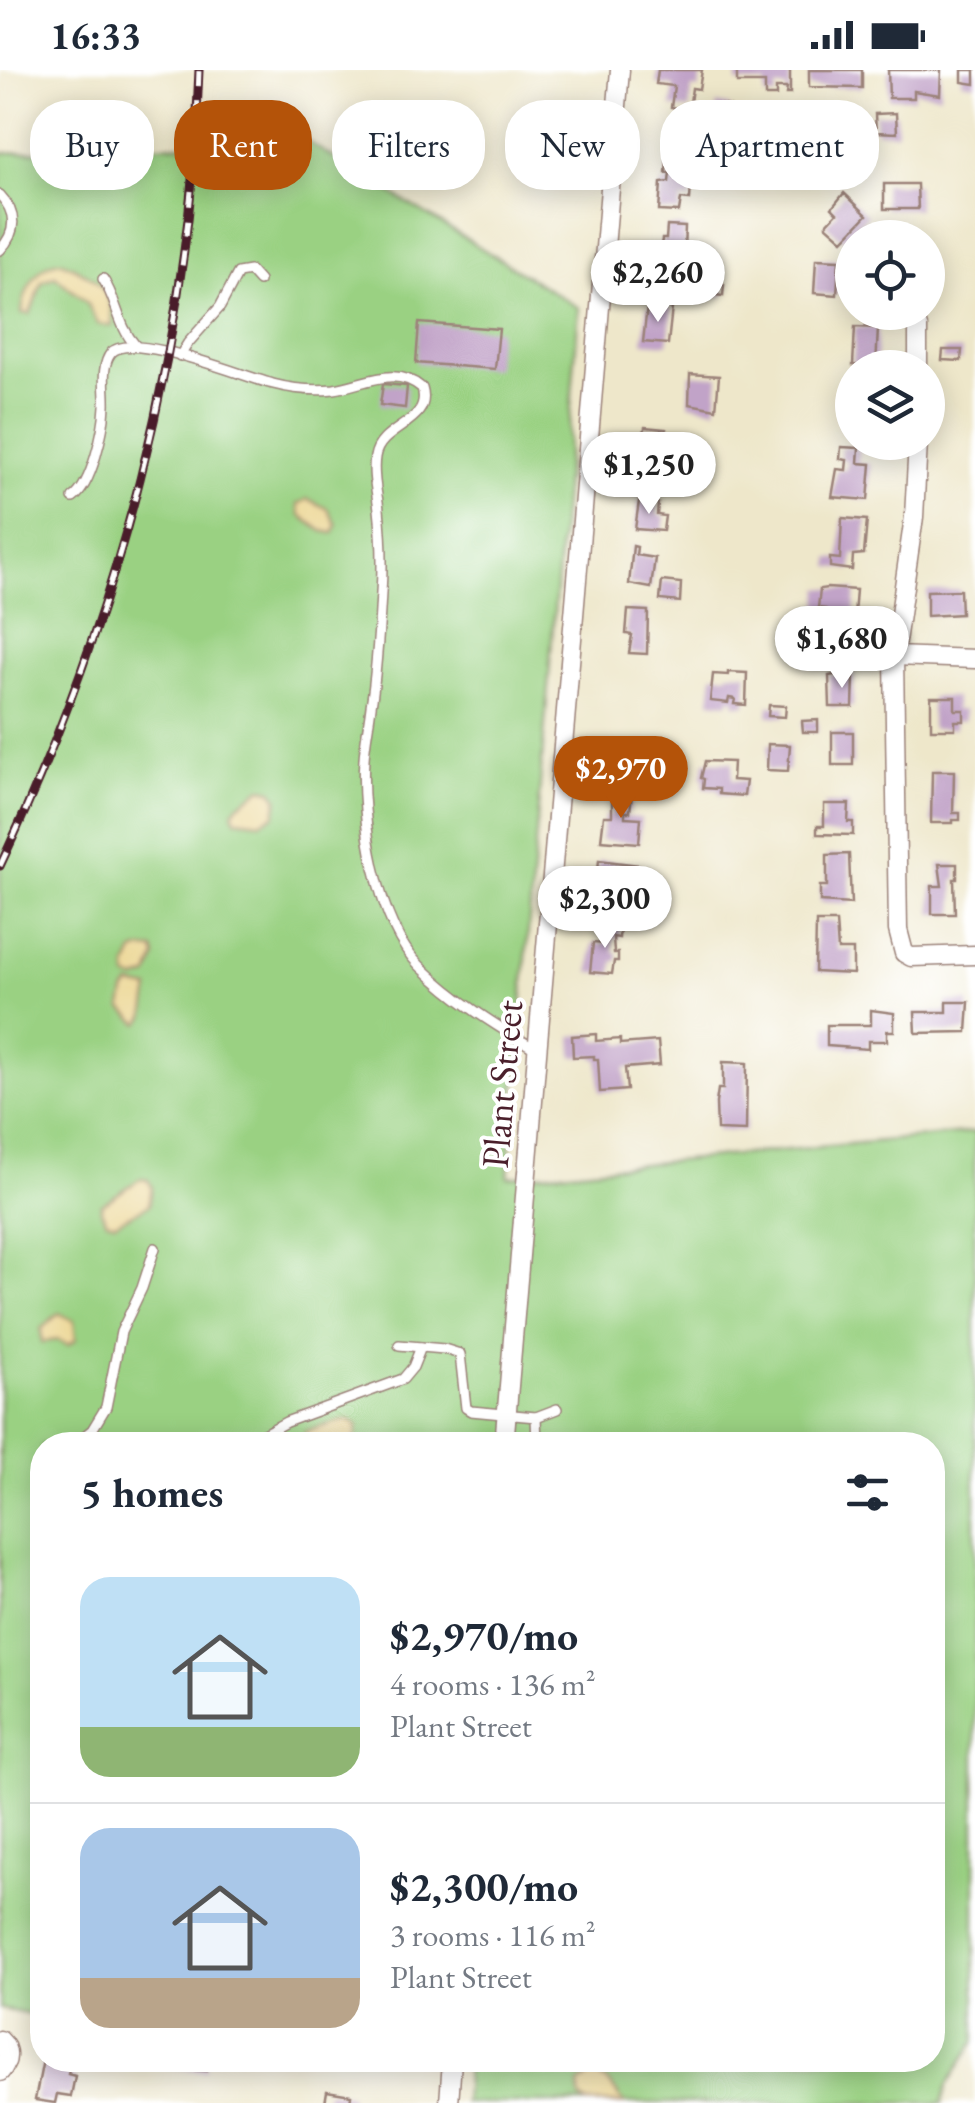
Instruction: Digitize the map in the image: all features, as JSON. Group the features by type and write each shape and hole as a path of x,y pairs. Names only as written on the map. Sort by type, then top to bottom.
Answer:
{"street":[{"name":"Plant Street","path":"505,1432 620,70"},
{"path":"917,460 914,517 894,656 900,942 904,953 911,957 975,955"},
{"path":"894,656 975,659"},
{"path":"0,2040 8,2052 0,2072"},
{"path":"449,2103 451,2072"}],"lane":[{"path":"0,196 14,220 12,233 0,250"},
{"path":"180,356 220,307 238,273 250,270 258,281"},
{"path":"103,279 125,332 135,345"},
{"path":"74,498 86,485 102,428 107,362 117,348 135,345 294,388 337,388 392,376 422,388 422,404 416,417 384,436 374,461 382,587 364,758 368,829 384,906 396,934 413,958 462,1004 537,1050"},
{"path":"88,1432 95,1426 110,1392 121,1332 155,1248"},
{"path":"398,1345 460,1354 464,1405 468,1410 536,1417 557,1409"},
{"path":"267,1432 396,1383 413,1366 420,1347"},
{"path":"536,1417 536,1432"}],"green space":[{"path":"174,145 174,190 312,190 312,145 332,157 332,190 386,190 579,308 508,1177 975,1132 975,2041 947,2085 942,2103 464,2103 466,2072 945,2072 945,1432 30,1432 30,2015 0,2009 0,153 30,152 30,190 154,190 154,146"}],"sand":[{"path":"60,261 99,284 109,302 112,326 98,324 86,302 55,276 42,282 30,314 22,313 25,297 38,273"},
{"path":"308,499 328,509 337,525 333,533 322,531 300,515 298,504"},
{"path":"262,788 272,790 278,798 275,815 260,822 236,819 233,812 238,805"},
{"path":"154,950 156,957 149,976 136,980 127,977 134,952"},
{"path":"130,985 150,989 140,1024 122,1008"},
{"path":"140,1179 148,1180 152,1187 149,1205 115,1223 107,1221 101,1205"},
{"path":"59,1313 74,1321 76,1340 68,1345 58,1340 42,1342 41,1329"},
{"path":"349,1419 357,1425 356,1432 306,1431"},
{"path":"592,2074 608,2081 624,2103 588,2103 580,2098 579,2084"}],"building":[{"path":"658,70 702,70 699,89 692,88 690,100 672,100 674,86 656,84"},
{"path":"737,70 790,70 790,94 786,94 787,88 776,88 776,96 765,96 765,83 737,83"},
{"path":"809,70 862,70 862,88 809,87"},
{"path":"888,70 941,70 940,95 914,91 914,98 889,98"},
{"path":"962,70 975,70 975,84 962,82"},
{"path":"896,113 897,133 879,132 879,114"},
{"path":"884,184 917,184 918,209 884,209"},
{"path":"660,190 691,190 690,200 681,199 679,212 659,211"},
{"path":"844,193 867,215 862,220 835,220 835,233 826,225 837,213 832,208"},
{"path":"667,226 685,227 684,250 694,251 692,269 682,269 681,276 652,274 655,245 666,239"},
{"path":"816,259 835,260 835,295 814,293"},
{"path":"709,283 724,285 723,296 708,294"},
{"path":"647,306 672,308 668,344 643,342"},
{"path":"419,323 499,329 495,369 416,363"},
{"path":"855,330 878,330 877,350 854,350"},
{"path":"945,350 962,350 961,361 945,360"},
{"path":"690,374 719,376 716,409 689,404"},
{"path":"383,384 407,386 405,408 380,405"},
{"path":"645,427 666,429 661,471 635,469"},
{"path":"847,460 871,464 868,500 832,497 837,469 846,470"},
{"path":"671,462 688,464 687,474 670,473"},
{"path":"639,501 658,503 657,515 665,516 663,531 635,529"},
{"path":"842,518 867,520 864,554 853,555 852,570 830,567 830,558 840,559"},
{"path":"633,546 637,547 636,555 655,558 651,588 629,584"},
{"path":"662,581 681,583 680,602 660,600"},
{"path":"820,589 856,590 853,628 825,626 826,609 818,608"},
{"path":"960,590 961,614 927,616 927,591"},
{"path":"628,610 648,611 647,654 629,653 632,635 626,634"},
{"path":"747,673 746,705 734,704 735,699 729,698 728,703 710,701 713,674"},
{"path":"854,675 853,707 830,707 829,676"},
{"path":"931,697 955,697 955,710 964,710 964,721 955,721 955,729 931,729"},
{"path":"769,705 786,706 785,717 768,716"},
{"path":"818,720 818,732 803,732 802,721"},
{"path":"832,732 853,732 853,765 832,765"},
{"path":"768,744 790,745 788,771 767,770"},
{"path":"705,761 733,762 732,780 746,781 744,796 703,788"},
{"path":"932,771 954,771 953,813 960,813 960,820 931,823"},
{"path":"612,792 632,794 630,812 625,812 625,817 641,818 639,843 601,840 604,816 612,816"},
{"path":"824,804 849,804 848,822 853,822 853,835 817,834 817,826 824,826"},
{"path":"849,854 851,904 820,902 820,886 827,886 827,855"},
{"path":"599,860 640,865 637,896 623,894 622,901 617,902 595,900"},
{"path":"939,864 957,864 955,914 932,914 932,886 942,886"},
{"path":"816,922 836,922 838,950 853,950 853,974 815,972"},
{"path":"601,924 620,926 619,938 613,937 618,961 614,961 612,974 590,972 593,943 605,944 606,936 600,936"},
{"path":"947,1002 969,1002 967,1032 916,1033 915,1012 947,1012"},
{"path":"871,1010 894,1013 894,1031 887,1031 887,1041 868,1041 868,1049 827,1046 827,1025 871,1025"},
{"path":"596,1034 596,1041 620,1039 620,1044 658,1041 660,1065 625,1068 627,1090 600,1092 598,1059 573,1057 572,1036"},
{"path":"723,1062 747,1063 746,1131 717,1130 716,1103 718,1089 723,1089"},
{"path":"41,2072 68,2072 75,2076 71,2096 57,2094 55,2103 35,2100"},
{"path":"327,2091 351,2095 350,2103 325,2103"}],"railway":[{"path":"0,866 80,675 140,478 181,276 199,70"}]}
